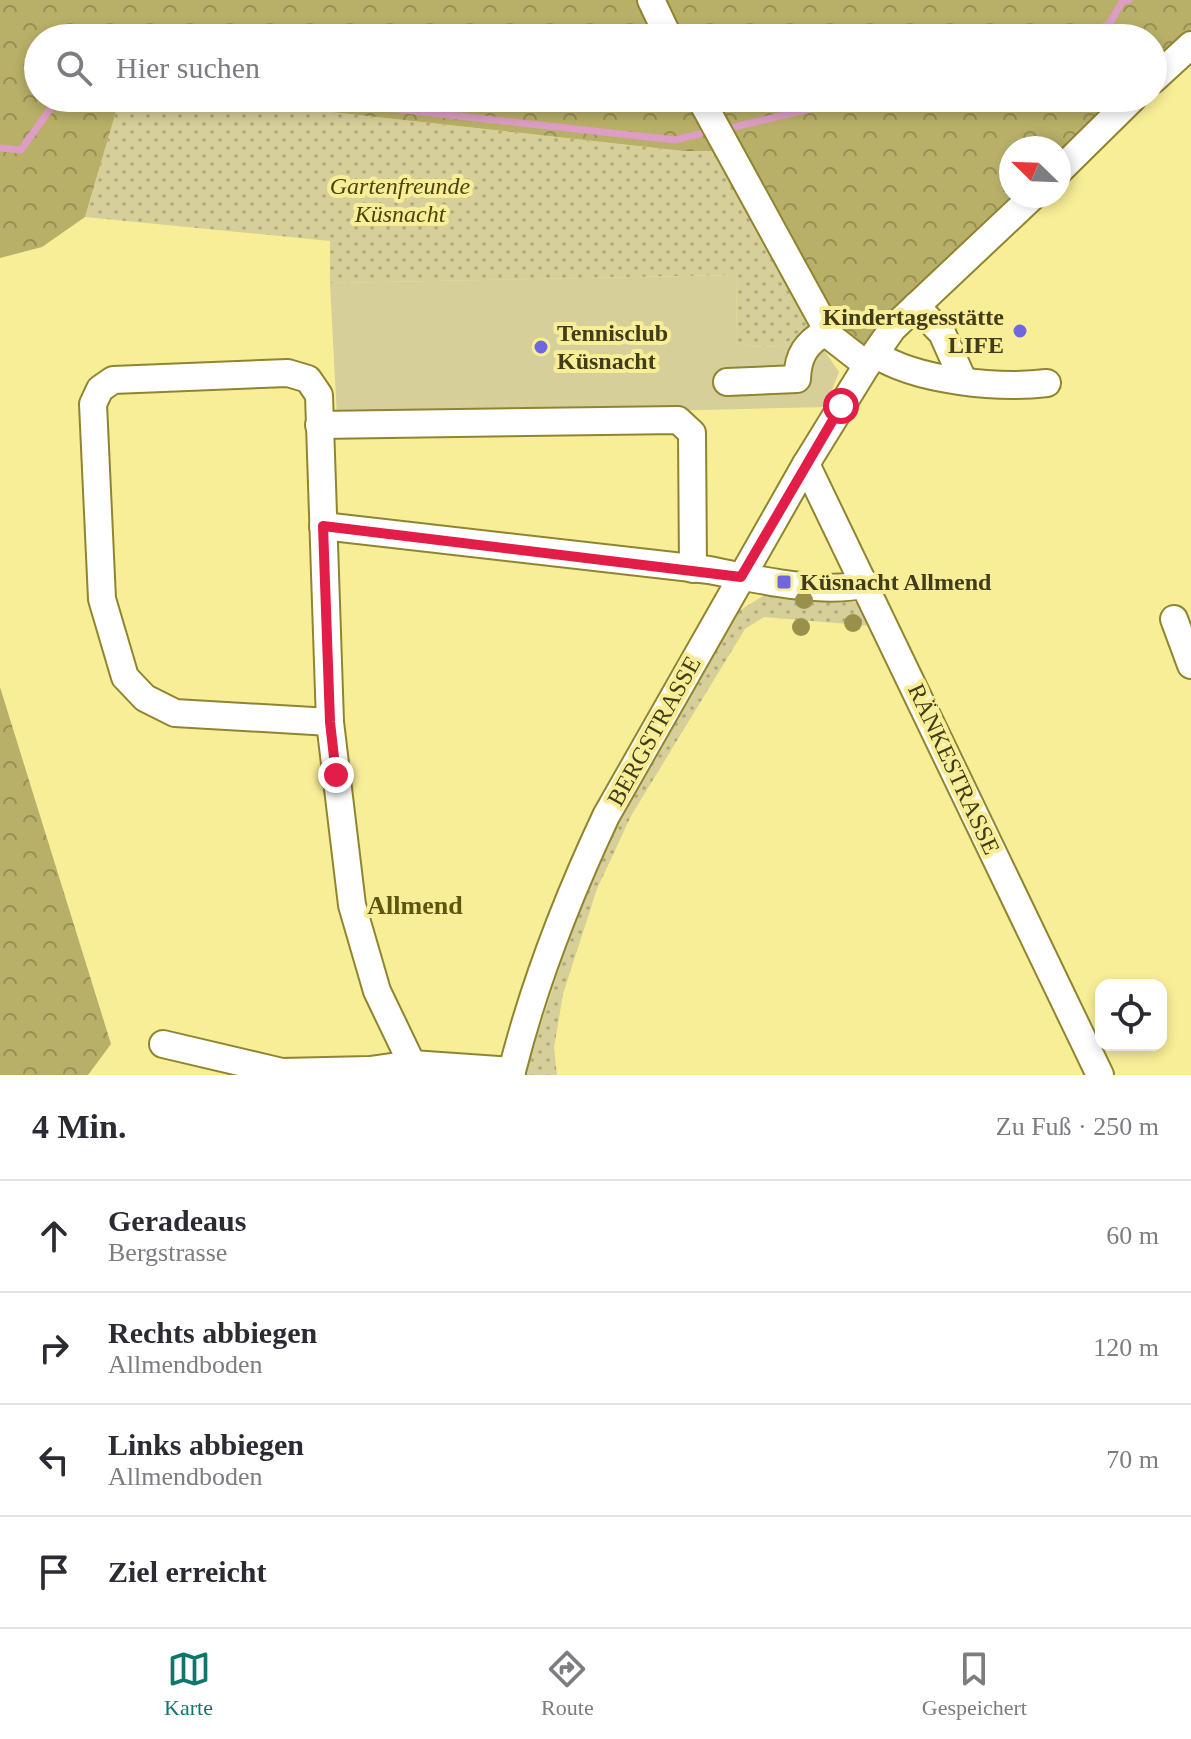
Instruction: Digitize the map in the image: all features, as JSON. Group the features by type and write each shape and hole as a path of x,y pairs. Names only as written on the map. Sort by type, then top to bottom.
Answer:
{"street":[{"path":"651,0 662,24"},
{"path":"1167,67 1191,45"},
{"path":"708,112 827,330 871,360 893,366 1010,388 1047,383"},
{"path":"1071,159 1119,112"},
{"name":"BERGSTRASSE","path":"512,1073 545,964 579,874 649,739 806,464 893,328 1020,208"},
{"path":"916,306 942,333 963,380"},
{"path":"727,382 797,379 801,353 808,343 827,330"},
{"path":"330,722 175,713 145,698 125,677 102,599 93,404 100,389 113,380 288,373 308,379 319,395 330,722 352,905 377,991 412,1064"},
{"path":"319,425 678,420 692,433 693,569"},
{"name":"RÄNKESTRASSE","path":"806,464 867,584 1100,1075"},
{"path":"323,526 848,589 867,584"},
{"path":"1174,619 1191,665"},
{"path":"163,1044 282,1072 370,1070 412,1064 512,1073"}],"green space":[{"path":"0,0 1191,0 1191,45 1167,67 1167,24 24,24 24,112 116,112 85,217 42,247 0,258"},
{"name":"Gartenfreunde Küsnacht","path":"116,112 331,112 683,151 711,151 725,144 807,325 794,339 775,346 737,342 736,275 330,283 330,241 85,217"},
{"path":"331,112 1119,112 1071,159 1071,136 999,136 999,208 1021,208 867,365 844,349 724,144 711,151 683,151"},
{"name":"Tennisclub Küsnacht","path":"736,275 737,342 775,346 794,339 807,325 839,372 825,407 337,419 330,283"},
{"path":"785,593 860,603 871,626 764,617 745,629 631,816 597,889 563,994 554,1048 557,1075 524,1075 587,884 620,815 734,614 763,596"},
{"path":"0,687 111,1044 88,1075 0,1075"}],"waterway":[{"path":"1108,24 1122,2 1129,0"},
{"path":"0,148 21,150 48,112"},
{"path":"423,112 675,140 700,134"},
{"path":"734,127 797,112"}],"place":[{"name":"Kindertagesstätte LIFE","path":"1020,331"},
{"name":"Tennisclub Küsnacht","path":"541,347"},
{"name":"Küsnacht Allmend","path":"784,582"}],"district":[{"name":"Allmend","path":"415,905"}],"route":[{"path":"336,775 330,722 323,526 709,570 741,577 841,406"}]}
